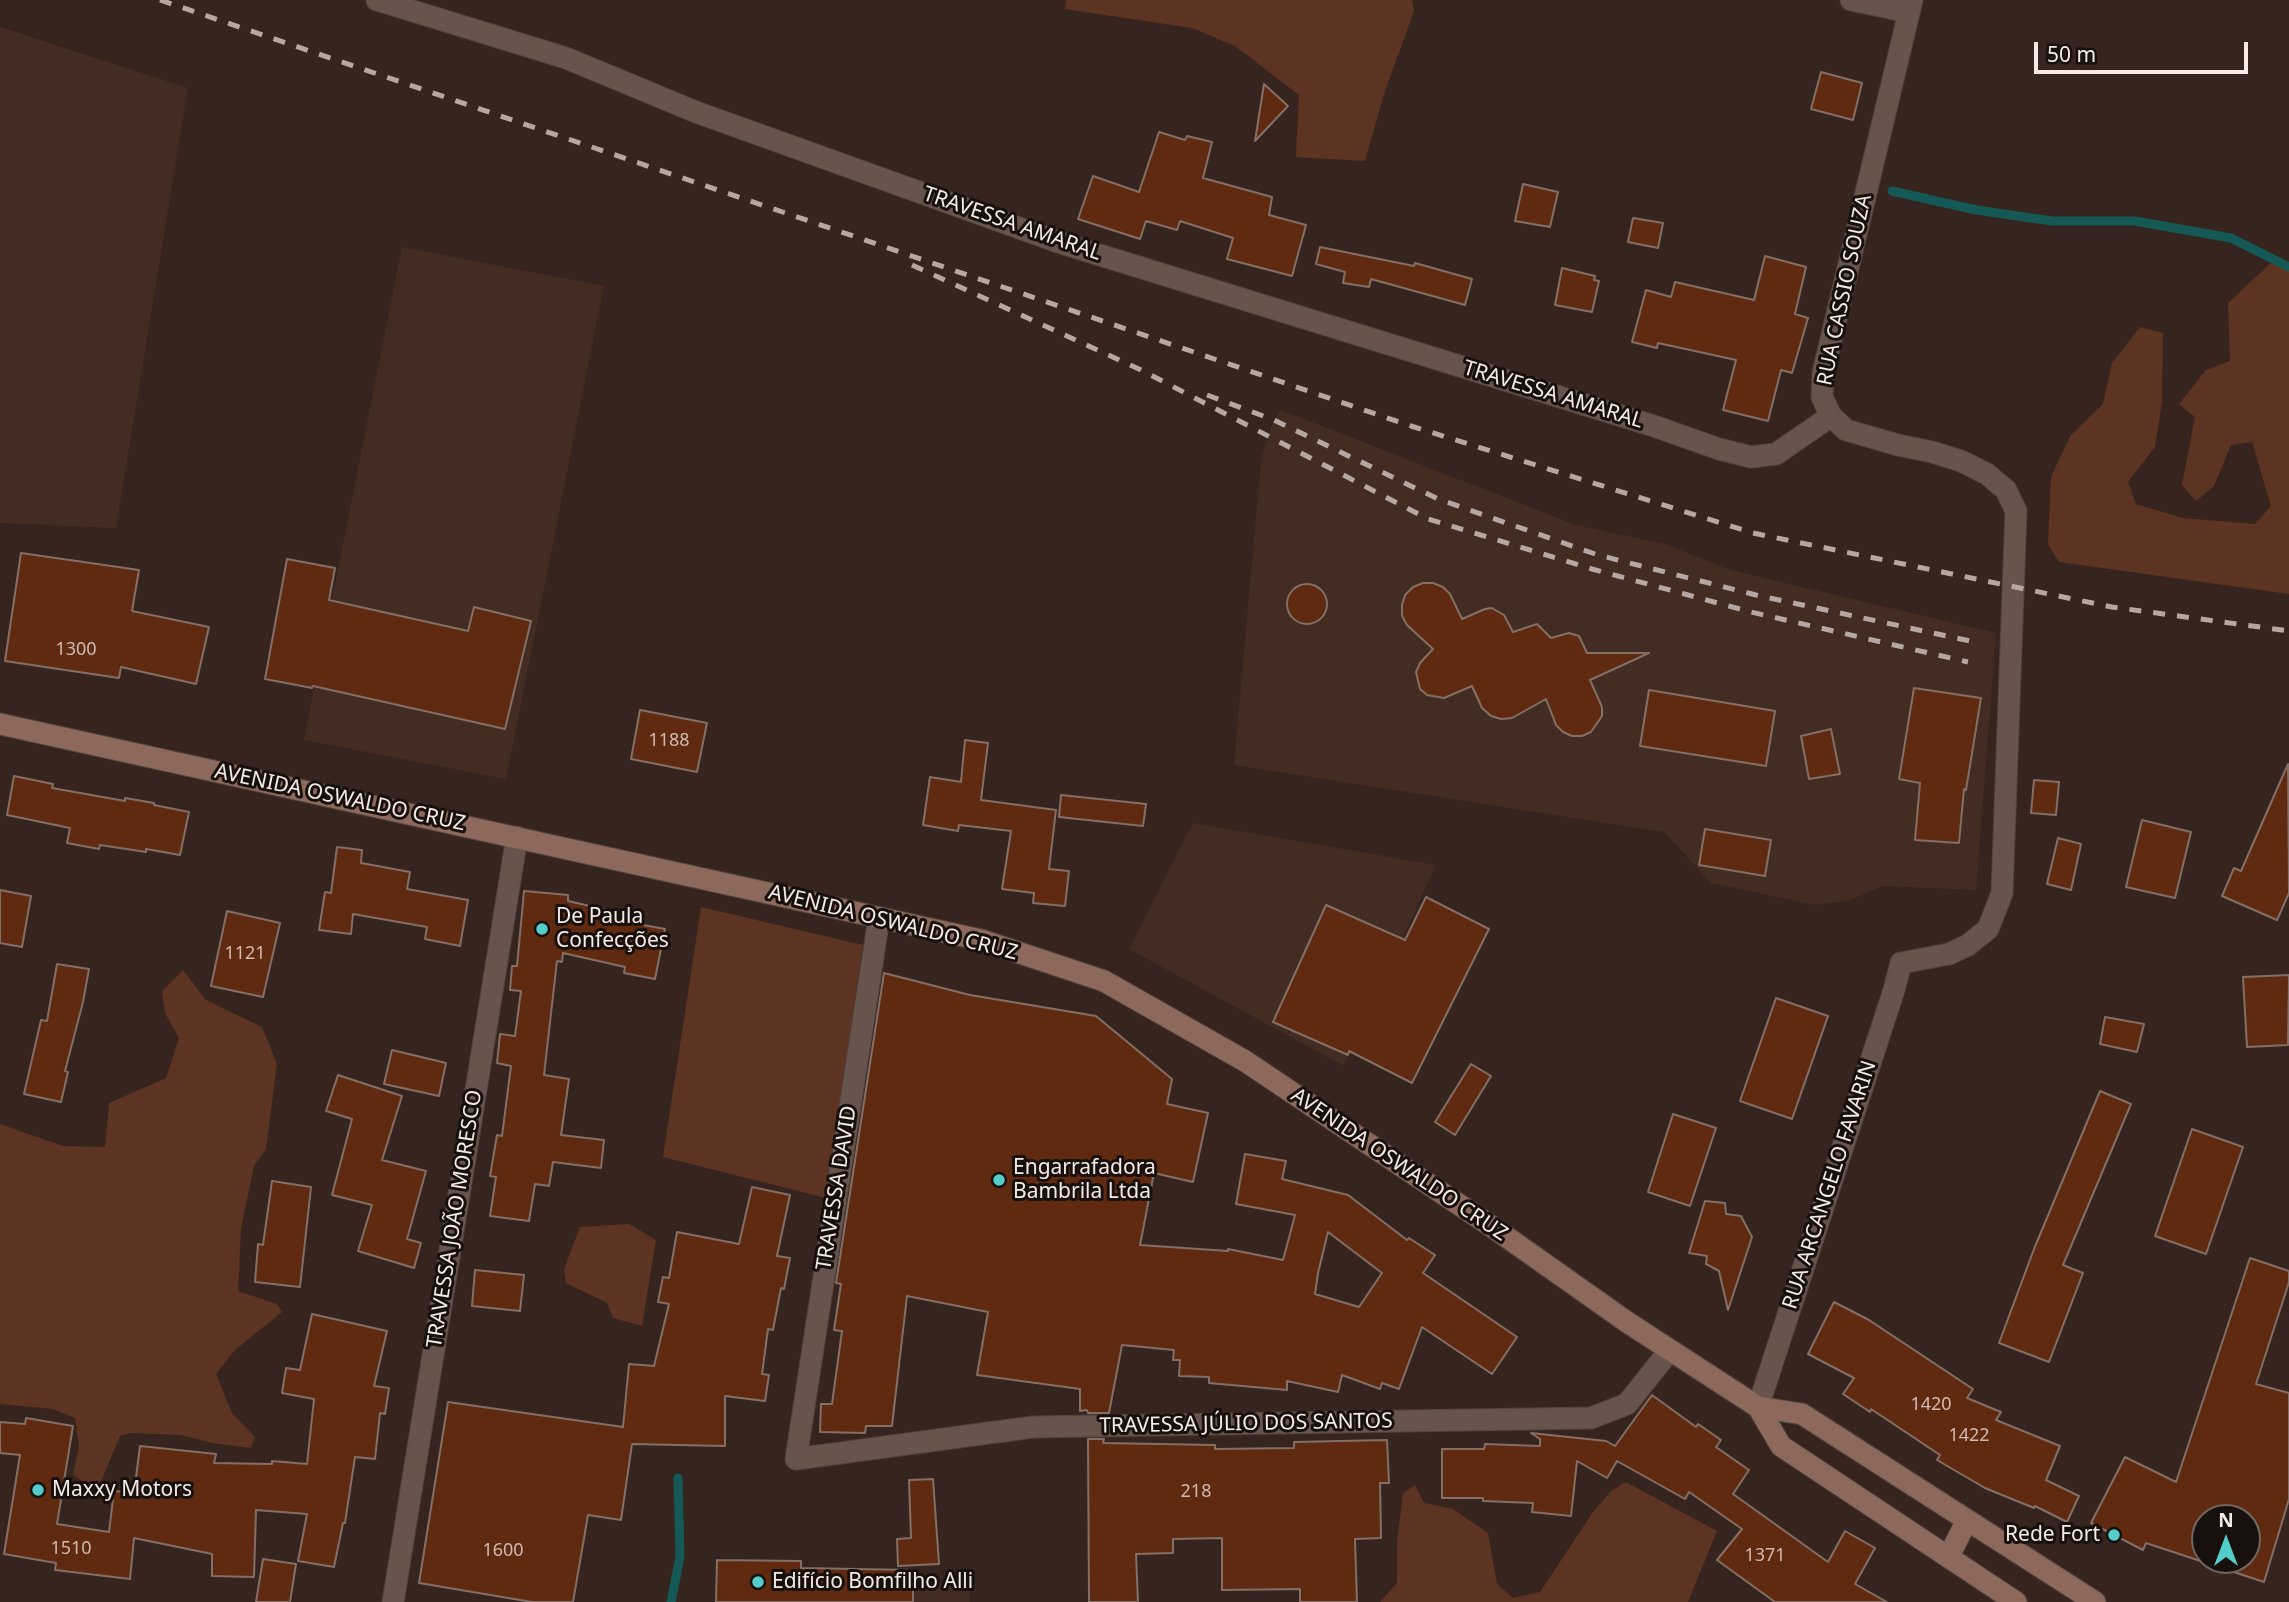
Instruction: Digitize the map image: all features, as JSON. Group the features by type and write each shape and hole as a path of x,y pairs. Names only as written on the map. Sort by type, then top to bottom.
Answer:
{"street":[{"name":"TRAVESSA AMARAL","path":"377,0 566,58 696,112 1061,243 1654,426 1719,449 1751,457 1776,454 1831,416"},
{"path":"1851,0 1910,6"},
{"name":"RUA CASSIO SOUZA","path":"1901,963 1949,954 1968,945 1988,929 2002,893 2016,511 2006,490 1987,474 1961,461 1846,430 1831,416 1822,397 1823,373 1910,6"},
{"name":"AVENIDA OSWALDO CRUZ","path":"0,724 981,940 1104,981 1245,1061 1491,1226 1627,1322 1758,1407 1802,1414 2095,1602"},
{"name":"TRAVESSA JOÃO MORESCO","path":"393,1602 516,837"},
{"name":"TRAVESSA DAVID","path":"796,1459 879,918"},
{"name":"RUA ARCANGELO FAVARIN","path":"1758,1407 1901,963"},
{"name":"TRAVESSA JÚLIO DOS SANTOS","path":"796,1459 1033,1427 1591,1418 1627,1404 1670,1350"},
{"name":"AVENIDA OSWALDO CRUZ","path":"1758,1407 1781,1446 2016,1602"},
{"path":"1949,1556 1968,1520"}],"shaded area":[{"path":"1066,0 1412,0 1414,11 1385,91 1365,161 1296,157 1299,95 1235,46 1192,28 1065,9"},
{"path":"0,27 188,88 116,528 0,523"},
{"path":"402,247 604,286 506,779 304,740"},
{"path":"2275,259 2289,271 2289,594 2059,562 2048,544 2051,477 2070,436 2103,404 2112,363 2140,327 2163,333 2162,401 2155,447 2128,482 2136,504 2183,518 2255,524 2271,506 2252,442 2231,445 2214,486 2196,501 2182,485 2195,417 2179,404 2206,370 2230,361 2228,303"},
{"path":"1281,410 1576,525 1665,544 1730,570 1996,633 1976,890 1882,886 1851,900 1815,905 1711,883 1664,832 1234,765 1261,460 1274,421"},
{"path":"1193,823 1436,865 1344,1066 1129,949"},
{"path":"701,907 863,945 826,1198 663,1157"},
{"path":"183,970 206,1000 262,1027 277,1064 266,1149 254,1166 241,1229 238,1291 277,1304 282,1312 235,1350 216,1374 232,1413 255,1437 251,1448 212,1443 181,1435 130,1433 120,1436 100,1484 86,1483 73,1475 79,1446 75,1418 53,1409 0,1404 0,1124 63,1146 105,1147 109,1103 166,1078 179,1038 165,1013 162,991"},
{"path":"629,1224 656,1240 642,1326 613,1318 607,1303 566,1283 564,1269 580,1227"},
{"path":"1626,1482 1717,1531 1688,1602 1380,1602 1397,1583 1397,1543 1403,1493 1415,1485 1424,1503 1453,1509 1488,1533 1497,1584 1513,1598 1540,1592 1593,1512 1611,1491"},
{"path":"882,1582 970,1586 970,1602 881,1602"}],"building":[{"path":"1821,72 1862,83 1853,120 1811,109"},
{"path":"1264,84 1288,106 1255,141"},
{"path":"1159,132 1185,140 1187,136 1212,142 1203,178 1272,197 1269,215 1306,225 1292,276 1227,259 1233,238 1180,221 1177,230 1146,221 1140,239 1078,219 1093,176 1139,192"},
{"path":"1523,184 1558,192 1550,227 1515,221"},
{"path":"1633,218 1663,223 1658,248 1628,242"},
{"path":"1320,247 1414,266 1415,263 1472,279 1465,305 1371,279 1369,287 1343,283 1345,272 1316,264"},
{"path":"1765,256 1806,267 1795,314 1808,318 1792,373 1781,370 1768,421 1723,410 1736,360 1658,343 1657,348 1632,342 1646,290 1671,297 1675,282 1754,300"},
{"path":"1562,268 1595,276 1594,280 1599,281 1592,312 1555,305"},
{"path":"21,553 139,570 132,611 209,627 196,684 121,667 119,678 5,661"},
{"path":"287,559 335,568 329,600 468,631 474,607 531,621 505,729 313,686 312,688 265,679"},
{"path":"1423,583 1443,587 1450,594 1462,619 1492,608 1504,615 1513,632 1537,624 1551,638 1569,633 1579,636 1587,653 1649,653 1590,680 1602,707 1602,716 1591,732 1582,736 1572,736 1556,725 1546,699 1512,718 1491,716 1482,708 1472,686 1444,698 1427,695 1420,689 1416,672 1420,663 1433,649 1407,625 1402,616 1402,605 1405,595 1413,587"},
{"path":"1307,584 1315,585 1321,590 1326,596 1326,612 1321,618 1315,623 1307,624 1299,623 1293,618 1288,612 1287,604 1288,596 1293,590 1299,585"},
{"path":"1914,688 1981,698 1966,790 1964,789 1959,843 1915,840 1920,783 1899,779"},
{"path":"1649,690 1775,711 1766,766 1640,746"},
{"path":"640,710 707,723 697,772 631,759"},
{"path":"1831,729 1840,774 1809,779 1801,736"},
{"path":"965,740 988,743 981,800 1056,810 1049,869 1069,871 1065,906 1033,903 1034,893 1002,889 1011,831 959,825 958,831 923,825 930,777 961,782"},
{"path":"2288,764 2289,893 2277,920 2222,896 2234,868 2241,871"},
{"path":"14,776 53,784 52,788 125,801 125,798 154,803 189,812 180,855 100,845 99,849 67,843 70,828 7,815"},
{"path":"2034,780 2059,782 2056,815 2031,813"},
{"path":"1061,795 1146,804 1143,826 1059,817"},
{"path":"2142,820 2191,832 2175,898 2126,887"},
{"path":"1705,829 1771,840 1765,876 1699,865"},
{"path":"2058,838 2081,844 2071,890 2047,884"},
{"path":"337,847 362,850 361,863 410,872 407,889 468,900 460,946 425,939 427,927 353,914 351,934 319,930 325,892 331,893"},
{"path":"0,890 31,896 22,947 0,943"},
{"path":"524,891 568,895 568,901 607,910 605,918 665,929 655,979 624,973 625,967 563,953 562,962 557,961 544,1075 569,1079 561,1135 604,1140 601,1168 553,1162 549,1186 535,1184 529,1221 490,1216 496,1177 490,1176 497,1135 502,1136 511,1066 497,1063 500,1034 515,1036 521,991 510,990 512,966 517,966"},
{"path":"1426,897 1489,929 1412,1083 1349,1051 1348,1055 1273,1022 1326,905 1405,940"},
{"path":"227,911 280,923 263,997 211,986"},
{"path":"57,964 89,969 65,1071 68,1072 61,1102 24,1094 41,1020 47,1021"},
{"name":"Engarrafadora Bambrila Ltda","path":"884,973 970,995 1096,1016 1172,1079 1167,1104 1208,1113 1193,1182 1154,1173 1140,1245 1228,1249 1283,1260 1295,1215 1236,1204 1245,1154 1286,1161 1282,1179 1348,1195 1407,1240 1409,1238 1435,1255 1423,1273 1517,1337 1492,1374 1422,1327 1399,1389 1382,1383 1380,1389 1342,1375 1338,1392 1287,1381 1287,1390 1209,1383 1209,1377 1179,1376 1180,1360 1173,1360 1174,1350 1122,1345 1109,1413 1088,1413 1087,1410 1080,1411 1080,1389 977,1375 988,1312 907,1296 892,1426 866,1426 865,1433 820,1432 821,1404 832,1404 842,1331 834,1330 841,1284 836,1283","holes":["1328,1232 1382,1273 1359,1307 1315,1294"]},
{"path":"2289,975 2288,1045 2247,1047 2243,977"},
{"path":"1776,998 1828,1016 1792,1119 1740,1101"},
{"path":"2105,1017 2144,1024 2137,1052 2100,1044"},
{"path":"392,1050 446,1063 439,1096 384,1084"},
{"path":"1471,1064 1491,1076 1455,1135 1435,1122"},
{"path":"338,1075 402,1096 382,1160 426,1171 407,1239 421,1243 414,1268 358,1251 372,1205 332,1195 352,1119 326,1111"},
{"path":"2100,1091 2131,1104 2063,1265 2083,1273 2049,1362 1999,1343 2034,1249"},
{"path":"1673,1114 1716,1128 1690,1206 1648,1192"},
{"path":"2192,1129 2243,1147 2206,1254 2155,1236"},
{"path":"272,1181 311,1187 300,1287 255,1282 258,1244 263,1245"},
{"path":"752,1187 790,1195 777,1256 790,1258 773,1330 768,1329 762,1374 769,1375 765,1401 725,1396 725,1446 632,1444 621,1520 588,1515 573,1602 532,1602 419,1583 448,1402 623,1427 629,1364 654,1366 669,1304 658,1302 663,1277 669,1278 677,1232 739,1244"},
{"path":"1705,1201 1725,1203 1726,1214 1741,1216 1752,1237 1728,1310 1719,1271 1706,1264 1707,1256 1689,1253"},
{"path":"2250,1258 2289,1271 2289,1282 2256,1384 2289,1393 2289,1499 2264,1582 2240,1574 2261,1574 2261,1504 2191,1504 2191,1558 2146,1543 2143,1550 2091,1523 2125,1457 2176,1482"},
{"path":"475,1270 524,1275 520,1311 472,1306"},
{"path":"1834,1302 1869,1320 1973,1389 1967,1398 2001,1412 1996,1420 2060,1446 2046,1480 2079,1496 2067,1522 2035,1506 2034,1508 1985,1488 1937,1460 1940,1455 1871,1409 1870,1412 1843,1394 1854,1378 1808,1354"},
{"path":"312,1314 387,1331 374,1386 389,1388 385,1414 380,1413 375,1459 355,1457 345,1523 334,1567 298,1561 307,1514 256,1510 254,1577 212,1576 212,1554 134,1538 130,1579 55,1570 56,1563 4,1554 20,1455 0,1453 0,1422 25,1424 26,1418 73,1426 57,1524 109,1532 114,1491 134,1493 140,1446 216,1454 214,1463 272,1464 272,1461 307,1464 314,1399 282,1393 286,1368 300,1370"},
{"path":"1652,1395 1696,1427 1698,1424 1721,1440 1716,1447 1749,1470 1733,1494 1828,1562 1845,1531 1875,1548 1855,1584 1887,1602 1775,1602 1717,1560 1742,1529 1689,1492 1685,1499 1617,1461 1607,1478 1577,1461 1571,1516 1532,1512 1533,1503 1483,1501 1483,1498 1442,1498 1442,1449 1484,1449 1485,1444 1540,1446 1540,1439 1531,1433 1606,1441 1615,1446"},
{"path":"1088,1439 1104,1439 1103,1443 1215,1445 1215,1449 1294,1448 1294,1442 1387,1440 1389,1483 1380,1483 1381,1538 1355,1539 1357,1602 1300,1602 1300,1589 1222,1590 1222,1538 1173,1539 1173,1553 1136,1554 1138,1602 1089,1602"},
{"path":"933,1479 939,1564 898,1566 897,1539 911,1538 909,1480"},
{"path":"263,1559 296,1564 290,1602 256,1602"},
{"path":"717,1560 801,1561 801,1568 913,1570 913,1602 716,1602"}],"waterway":[{"path":"1892,191 1976,210 2052,221 2135,221 2231,238 2289,267"},
{"path":"671,1602 680,1557 678,1478"}],"railway":[{"path":"160,0 1411,426 1753,533 2112,607 2289,631"},
{"path":"912,265 1141,370 1428,519 1592,569 1751,612 1968,662"},
{"path":"1207,395 1274,420 1438,499 1598,555 1756,595 1970,641"}],"place":[{"name":"De Paula Confecções","path":"542,929"},
{"name":"Engarrafadora Bambrila Ltda","path":"999,1180"},
{"name":"Maxxy Motors","path":"38,1490"},
{"name":"Rede Fort","path":"2114,1535"},
{"name":"Edifício Bomfilho Alli","path":"758,1582"}]}
